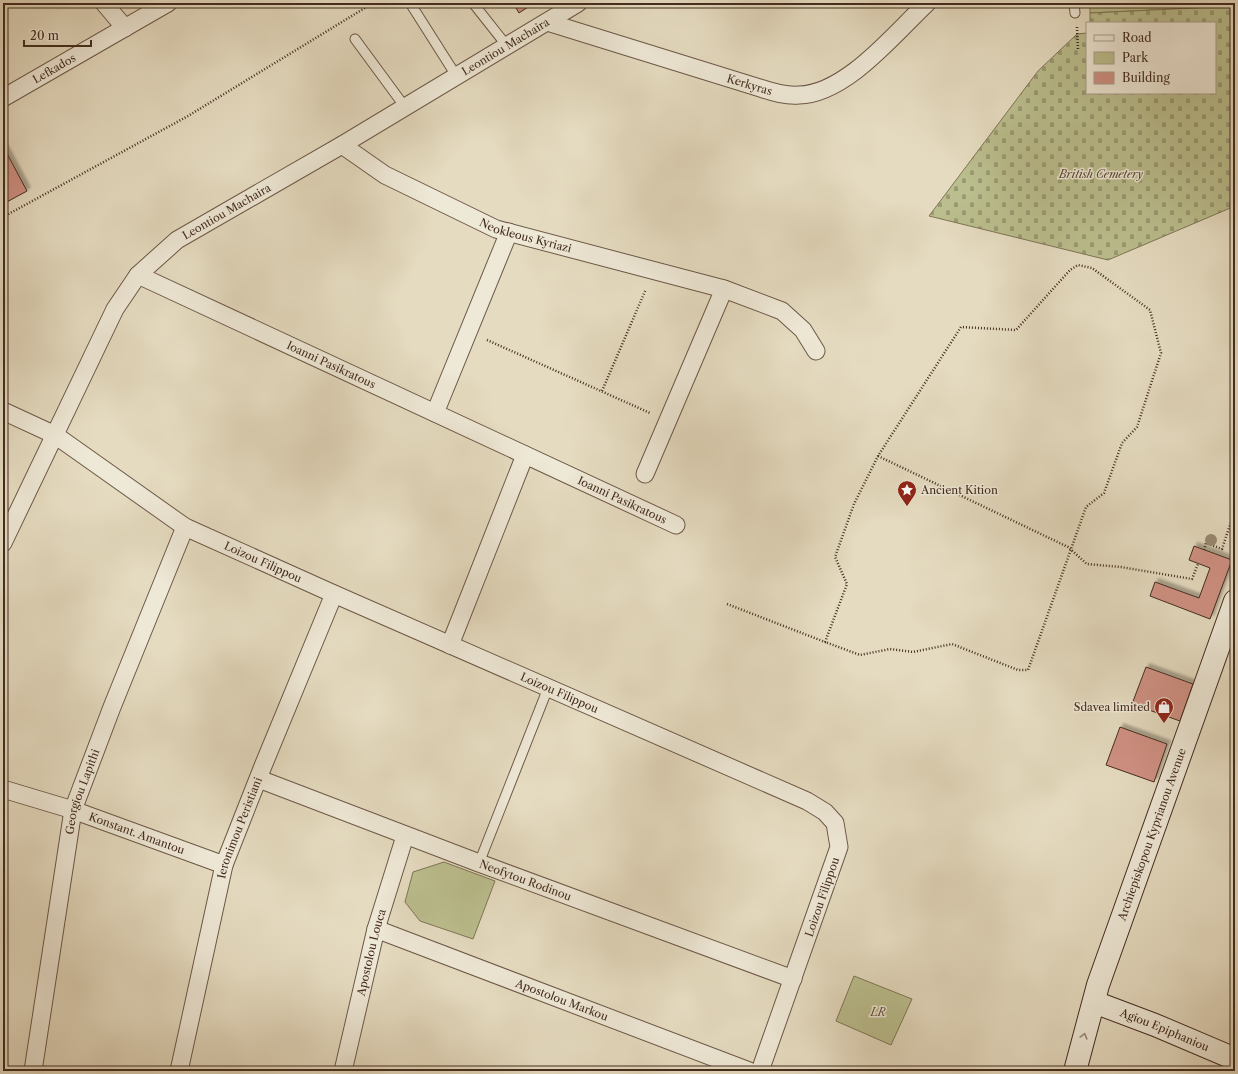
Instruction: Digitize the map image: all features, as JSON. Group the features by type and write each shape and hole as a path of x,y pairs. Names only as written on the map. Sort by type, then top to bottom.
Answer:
{"street":[{"path":"104,3 125,28"},
{"name":"Lefkados","path":"3,98 168,3"},
{"name":"Leontiou Machaira","path":"3,543 115,309 138,275 177,240 405,108 578,3"},
{"name":"Kerkyras","path":"548,22 760,88 786,95 800,95 814,93 832,86 848,76 873,55 928,3"},
{"name":"Neokleous Kyriazi","path":"342,145 385,174 496,229 724,289 782,311 803,330 816,351"},
{"path":"435,413 509,232"},
{"name":"Ioanni Pasikratous","path":"138,275 676,525"},
{"path":"645,474 724,289"},
{"name":"Loizou Filippou","path":"3,411 55,435 185,527 334,594 807,801 825,812 835,823 839,847 760,1071"},
{"path":"450,645 525,454"},
{"name":"Georgiou Lapithi","path":"33,1071 73,810 112,707 185,527"},
{"name":"Ieronimou Peristiani","path":"178,1071 224,865 334,594"},
{"name":"Archiepiskopou Kyprianou Avenue","path":"1075,1071 1103,970 1235,601"},
{"name":"Neofytou Rodinou","path":"259,779 405,836 793,979"},
{"name":"Konstant. Amantou","path":"3,788 73,810 224,865"},
{"name":"Apostolou Louca","path":"343,1071 376,929 405,836"},
{"name":"Apostolou Markou","path":"376,929 749,1071"},
{"name":"Agiou Epiphaniou","path":"1094,1002 1155,1025 1235,1059"}],"lane":[{"path":"473,3 507,46"},
{"path":"1074,3 1075,13"},
{"path":"412,6 457,76"},
{"path":"355,39 405,108"},
{"path":"479,863 548,688"}],"path":[{"path":"3,217 188,116 373,3"},
{"path":"1075,13 1078,50"},
{"path":"727,604 826,642 860,655 890,649 913,652 952,644 1018,670 1028,670 1086,507 1104,493 1122,443 1137,427 1161,353 1150,310 1092,268 1078,266 1070,270 1016,330 960,327 878,456 854,504 835,557 847,584 826,642"},
{"path":"602,392 654,270"},
{"path":"468,331 668,421"},
{"path":"878,456 1068,547 1087,564 1121,567 1192,579 1198,564"},
{"path":"1204,550 1206,543 1222,549 1231,522 1235,523"}],"green space":[{"path":"1090,3 1235,3 1235,6 1090,13"},
{"name":"British Cemetery","path":"1235,6 1235,206 1108,260 929,216 1038,71 1077,34 1086,33 1086,94 1216,94 1216,22 1090,22 1090,13"},
{"path":"444,862 495,881 473,939 420,921 405,902 413,872"},
{"name":"LR","path":"854,976 912,999 891,1045 836,1021"}],"building":[{"path":"513,3 534,3 519,13"},
{"path":"3,146 27,191 3,204"},
{"path":"1194,546 1232,560 1210,619 1150,596 1155,582 1199,598 1210,568 1189,560"},
{"path":"1146,667 1193,684 1180,721 1132,704"},
{"path":"1120,727 1167,744 1154,782 1106,765"}],"place":[{"name":"Ancient Kition","path":"907,507"},
{"name":"Sdavea limited","path":"1164,724"}]}
